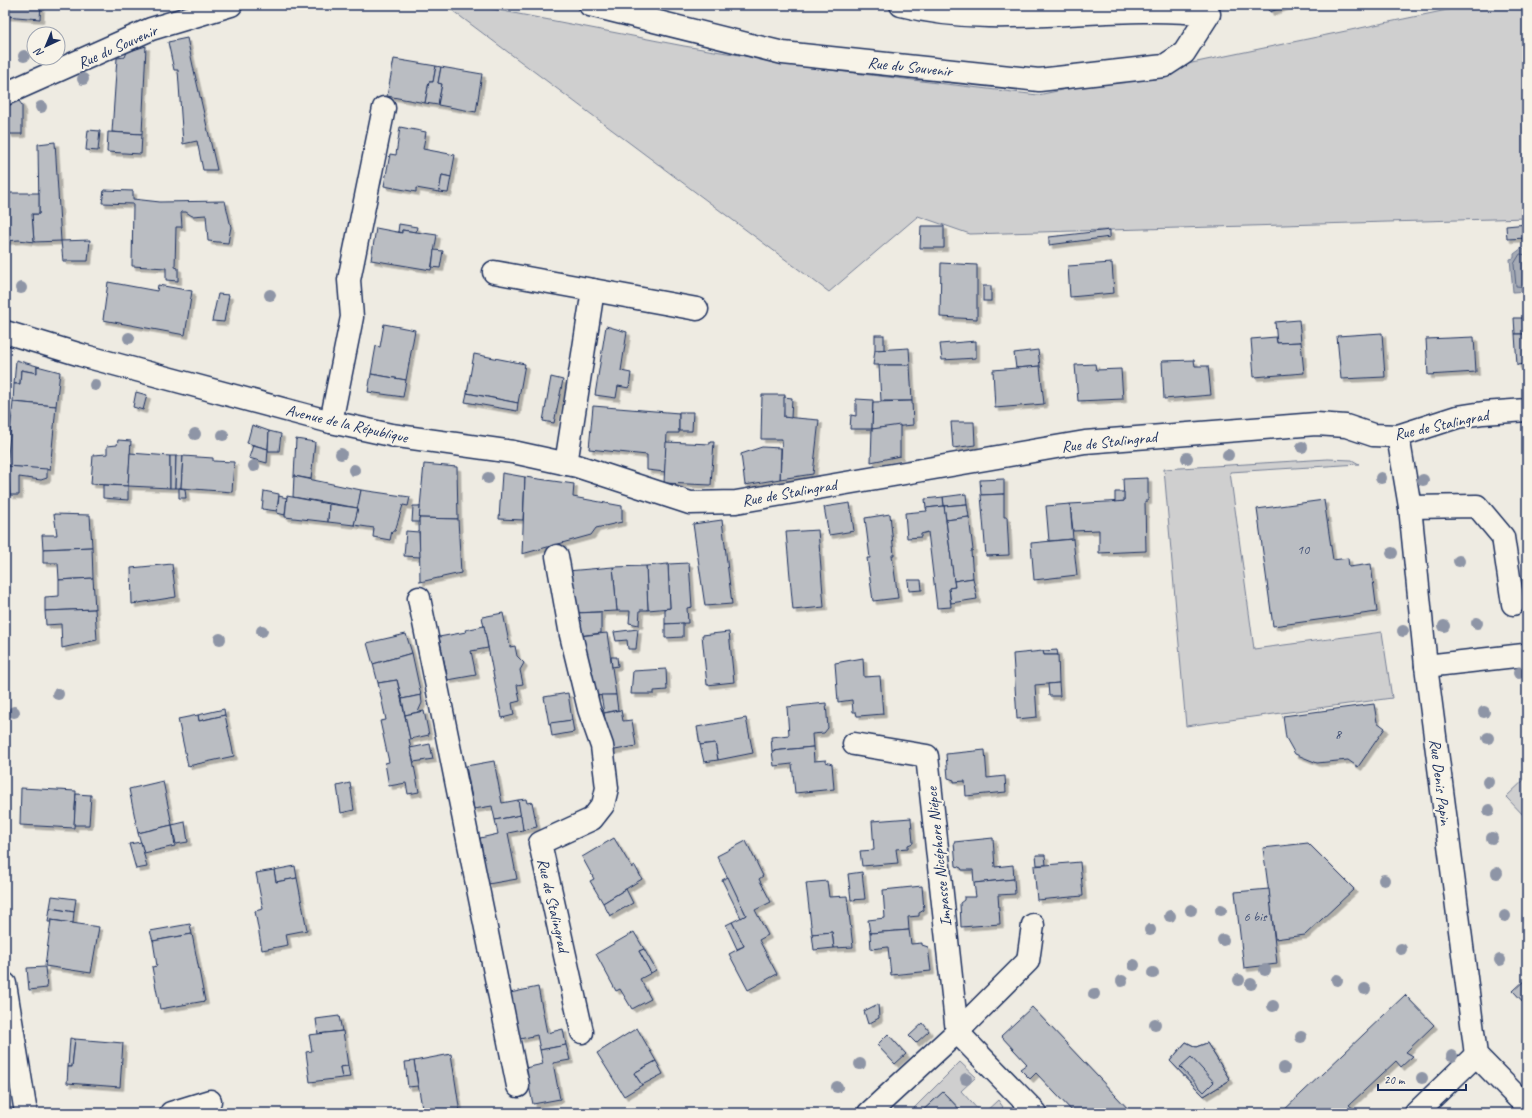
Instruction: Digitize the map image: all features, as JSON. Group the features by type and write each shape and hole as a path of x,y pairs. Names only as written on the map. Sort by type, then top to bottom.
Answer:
{"street":[{"name":"Rue du Souvenir","path":"5,94 151,29 231,5"},
{"name":"Rue du Souvenir","path":"590,5 783,53 1039,80 1164,66 1184,53 1209,14 1176,10 998,16 928,12 901,5"},
{"path":"331,422 352,317 349,280 384,108"},
{"path":"494,272 697,309"},
{"path":"566,464 593,290"},
{"name":"Avenue de la République","path":"5,332 81,355 331,422 391,435 512,452 566,464 690,503"},
{"name":"Rue de Stalingrad","path":"690,503 744,501 1085,442 1316,424 1346,426 1373,435 1398,436 1457,417 1527,410"},
{"name":"Rue Denis Papin","path":"1398,436 1410,507 1426,666 1476,1055"},
{"path":"1410,507 1477,506 1503,537 1512,604"},
{"name":"Rue de Stalingrad","path":"557,556 571,635 588,710 602,746 607,788 603,805 592,819 540,843 582,1032"},
{"path":"419,598 518,1086"},
{"path":"1426,666 1524,655 1527,658"},
{"name":"Impasse Nicéphore Niépce","path":"854,744 927,756 957,1032"},
{"path":"869,1113 957,1032 1028,961 1033,925"},
{"path":"5,984 26,1113"},
{"path":"957,1032 1036,1113"},
{"path":"1416,1113 1476,1055 1527,1107"},
{"path":"171,1113 210,1101"}],"shaded area":[{"path":"445,5 472,5 684,46 837,71 1038,95 1471,5 1527,5 1527,218 970,234 918,216 829,292"},
{"path":"1328,459 1352,460 1359,464 1230,472 1254,649 1382,632 1392,698 1186,726 1164,469"},
{"path":"1527,777 1527,819 1506,797"},
{"path":"960,1062 976,1077 961,1091 981,1113 963,1113 943,1092 920,1113 918,1113 914,1108"},
{"path":"998,1100 1003,1107 997,1113 984,1113"}],"water":[{"path":"1522,248 1527,252 1527,291 1513,292 1510,259 1514,258 1514,254"}],"building":[{"path":"5,5 41,5 40,19 5,16"},
{"path":"1267,5 1289,5 1270,12"},
{"path":"187,38 217,170 203,170 197,141 183,144 178,70 174,70 168,42"},
{"path":"146,46 142,134 112,132 117,58 125,57 127,52"},
{"path":"394,59 436,66 433,82 429,82 425,103 387,96"},
{"path":"436,66 441,67 438,83 442,84 438,105 425,103 429,82 433,82"},
{"path":"441,67 482,74 476,112 438,105 442,84 438,83"},
{"path":"19,101 22,105 22,134 9,134 5,119 5,106"},
{"path":"400,127 426,132 423,149 455,155 451,177 442,175 439,192 416,188 416,192 384,186 390,154 396,155"},
{"path":"88,130 100,131 98,151 86,150"},
{"path":"108,132 142,134 141,154 107,152"},
{"path":"55,142 61,241 34,242 32,214 39,214 38,144"},
{"path":"442,175 451,177 448,193 439,192"},
{"path":"104,190 133,191 133,199 160,202 225,201 231,227 228,243 208,241 206,215 192,216 186,212 181,212 182,227 176,227 175,267 178,268 178,281 166,280 166,268 132,266 133,204 102,203"},
{"path":"5,193 39,193 39,214 32,214 34,242 19,240 5,241"},
{"path":"399,224 417,227 416,232 402,230 402,233 398,232"},
{"path":"1527,224 1527,238 1507,239 1506,226"},
{"path":"921,226 944,226 944,248 920,248"},
{"path":"376,228 402,233 402,230 437,235 431,270 371,260"},
{"path":"1110,230 1110,237 1049,245 1049,237"},
{"path":"90,240 88,261 63,261 61,241"},
{"path":"434,250 443,251 440,268 432,267"},
{"path":"941,263 977,265 977,319 940,317"},
{"path":"1112,263 1114,293 1070,297 1068,266"},
{"path":"108,282 157,291 158,285 192,291 185,335 103,320"},
{"path":"983,286 991,286 991,301 983,301"},
{"path":"218,294 229,295 224,322 212,321"},
{"path":"1514,318 1527,318 1527,334 1515,334"},
{"path":"1299,320 1301,342 1277,343 1275,322"},
{"path":"384,324 415,330 406,380 371,374 376,346 380,347"},
{"path":"606,326 627,332 621,371 631,373 629,388 618,386 616,398 595,395"},
{"path":"1382,333 1385,377 1341,379 1337,336"},
{"path":"1515,334 1527,334 1527,364 1517,365"},
{"path":"875,335 884,335 884,350 875,350"},
{"path":"1276,337 1277,343 1301,342 1304,373 1254,377 1251,339"},
{"path":"1474,337 1476,372 1428,375 1426,339"},
{"path":"976,341 976,358 942,360 940,344"},
{"path":"909,348 910,365 873,365 875,350"},
{"path":"1038,350 1040,366 1016,368 1014,353"},
{"path":"474,354 525,364 518,403 467,393"},
{"path":"16,360 37,366 37,373 21,370 20,384 14,384"},
{"path":"1194,360 1195,366 1208,366 1211,395 1164,399 1162,361"},
{"path":"1095,364 1096,370 1121,369 1123,399 1078,401 1075,365"},
{"path":"879,365 910,365 912,401 881,401"},
{"path":"37,366 60,372 56,406 13,402 14,384 20,384 21,370 37,373"},
{"path":"1040,366 1044,404 995,408 993,370"},
{"path":"371,374 406,380 403,397 368,392"},
{"path":"551,377 563,380 554,423 543,421"},
{"path":"136,392 147,395 143,410 133,407"},
{"path":"467,393 518,403 517,411 465,402"},
{"path":"762,395 785,395 784,417 819,420 813,474 780,479 782,439 761,439"},
{"path":"784,397 792,398 791,418 784,417"},
{"path":"856,399 873,400 872,429 850,429 851,415 856,416"},
{"path":"912,401 913,425 872,429 873,402"},
{"path":"13,402 56,406 50,470 7,466"},
{"path":"593,406 679,413 679,433 667,433 665,472 647,470 647,455 589,449"},
{"path":"679,412 693,412 692,431 679,431"},
{"path":"951,422 974,422 975,445 953,448"},
{"path":"252,425 269,431 268,449 247,443"},
{"path":"900,425 900,456 871,462 872,429"},
{"path":"269,431 281,434 279,451 268,451"},
{"path":"296,439 315,442 311,479 294,476"},
{"path":"118,440 131,441 128,486 91,484 93,455 107,454 107,446 117,445"},
{"path":"666,442 710,444 710,442 714,442 711,485 664,483"},
{"path":"253,445 268,449 267,463 249,458"},
{"path":"762,447 781,448 780,479 745,485 741,454"},
{"path":"130,453 170,456 170,488 128,486"},
{"path":"170,456 176,456 175,488 170,488"},
{"path":"176,456 183,456 181,488 175,488"},
{"path":"183,456 213,458 213,461 234,462 232,492 181,488"},
{"path":"424,464 457,467 458,519 419,518"},
{"path":"5,465 7,466 8,493 5,493"},
{"path":"7,466 47,469 47,478 41,480 19,477 19,495 10,495"},
{"path":"502,473 525,477 523,520 499,519"},
{"path":"294,476 361,490 358,508 293,497"},
{"path":"525,477 574,484 573,497 622,506 622,522 596,528 591,535 522,554"},
{"path":"1148,478 1148,501 1145,501 1146,551 1099,553 1099,530 1073,531 1070,504 1124,501 1123,479"},
{"path":"1004,479 1004,494 981,495 980,480"},
{"path":"103,485 128,486 128,500 103,498"},
{"path":"179,488 185,489 186,498 179,498"},
{"path":"361,490 410,497 408,506 403,505 395,531 392,531 390,540 373,537 374,528 354,525"},
{"path":"264,491 279,494 277,511 262,509"},
{"path":"1115,492 1124,492 1124,501 1115,502"},
{"path":"966,494 967,504 944,506 943,497"},
{"path":"1004,494 1004,517 1007,517 1009,555 986,556 981,495"},
{"path":"279,496 287,498 285,515 277,513"},
{"path":"287,496 329,504 328,522 285,517"},
{"path":"943,497 944,506 926,508 925,499"},
{"path":"1324,500 1333,560 1348,558 1349,567 1371,564 1377,612 1273,626 1257,509"},
{"path":"850,503 854,531 829,535 824,507"},
{"path":"329,504 358,508 354,525 328,522"},
{"path":"967,504 969,517 946,520 944,506"},
{"path":"1070,504 1073,539 1049,541 1046,506"},
{"path":"413,506 420,506 419,522 412,522"},
{"path":"944,506 955,587 949,588 951,607 937,608 928,532 921,534 921,537 907,538 905,513 927,511 926,508"},
{"path":"54,514 90,515 92,547 43,549 42,535 57,535"},
{"path":"890,514 894,555 892,555 898,598 873,601 867,558 870,558 865,518"},
{"path":"969,517 973,550 971,551 973,578 954,581 946,520"},
{"path":"419,518 458,519 461,573 420,582"},
{"path":"722,520 732,604 705,606 693,524"},
{"path":"818,530 824,607 793,610 786,532"},
{"path":"406,531 419,532 420,557 404,556"},
{"path":"1073,539 1077,575 1034,580 1031,543"},
{"path":"92,547 93,578 59,580 58,563 43,563 43,549"},
{"path":"689,563 692,607 687,608 688,623 665,624 665,609 670,608 668,564"},
{"path":"172,564 176,597 132,604 131,568"},
{"path":"668,564 670,608 648,610 646,566"},
{"path":"646,566 648,610 640,610 639,625 629,623 630,611 617,611 613,567"},
{"path":"613,567 617,611 575,613 567,571"},
{"path":"93,578 95,609 45,611 45,597 59,596 59,580"},
{"path":"973,578 977,599 951,603 949,588 955,587 954,581"},
{"path":"908,580 921,580 922,590 909,591"},
{"path":"95,609 97,640 62,648 61,624 46,625 45,611"},
{"path":"601,612 601,633 579,636 575,613"},
{"path":"503,613 510,647 515,646 517,656 524,663 520,670 523,684 517,685 520,701 512,703 514,715 502,718 482,617"},
{"path":"683,623 683,637 665,638 665,624"},
{"path":"484,626 488,648 471,651 476,675 448,680 439,637 466,632 465,630"},
{"path":"638,629 636,649 628,649 627,640 616,641 614,632"},
{"path":"729,632 734,682 707,685 702,635"},
{"path":"607,633 616,695 587,696 579,636"},
{"path":"406,634 412,653 373,664 367,643"},
{"path":"1057,650 1058,655 1044,655 1043,651"},
{"path":"1043,651 1044,655 1058,655 1059,683 1035,685 1037,717 1017,719 1013,654"},
{"path":"412,653 421,695 402,699 397,680 378,683 373,664"},
{"path":"611,657 617,657 618,666 612,667"},
{"path":"863,658 864,677 880,676 883,714 857,716 856,712 853,712 852,700 838,702 835,663"},
{"path":"666,669 667,690 654,691 654,694 631,694 633,671"},
{"path":"397,680 410,739 419,792 408,794 406,783 389,786 385,763 389,762 380,721 386,720 378,683"},
{"path":"1059,683 1060,696 1049,696 1048,684"},
{"path":"568,693 572,720 549,724 544,697"},
{"path":"421,695 422,703 418,712 405,715 402,699"},
{"path":"601,695 616,695 618,710 604,713"},
{"path":"826,703 828,728 824,733 812,734 813,747 772,751 771,737 789,735 787,707"},
{"path":"1374,704 1377,722 1385,728 1358,767 1348,760 1317,763 1295,754 1286,738 1283,716"},
{"path":"224,709 225,715 199,721 198,715"},
{"path":"621,710 623,721 632,720 636,746 610,751 604,713"},
{"path":"424,711 429,735 410,739 405,715"},
{"path":"198,715 199,721 225,715 234,756 188,766 178,719"},
{"path":"746,718 753,753 718,760 715,743 700,745 697,727"},
{"path":"572,720 574,732 552,736 550,723"},
{"path":"715,743 718,760 704,762 700,745"},
{"path":"430,744 433,759 414,762 410,748"},
{"path":"813,747 814,761 826,760 826,762 832,764 834,789 795,793 792,764 774,766 772,751"},
{"path":"985,750 987,778 1005,776 1006,792 966,796 965,781 954,782 954,780 948,778 946,754"},
{"path":"494,761 502,803 518,800 521,815 495,820 492,806 474,809 466,766"},
{"path":"163,781 172,825 138,833 129,789"},
{"path":"350,783 354,810 341,813 337,786"},
{"path":"21,788 76,791 74,828 20,825"},
{"path":"76,794 91,795 89,825 74,825"},
{"path":"526,799 527,803 532,802 537,827 523,830 518,800"},
{"path":"521,815 523,830 508,833 517,879 488,884 480,838 498,834 495,820"},
{"path":"911,818 913,843 908,845 908,848 896,849 898,863 862,866 860,851 874,850 872,821"},
{"path":"185,822 188,842 176,844 172,825"},
{"path":"172,825 175,846 144,853 138,833"},
{"path":"614,838 632,868 635,866 642,879 603,903 590,881 594,879 582,857"},
{"path":"993,838 995,867 1013,865 1014,879 974,883 973,870 962,870 956,866 954,842"},
{"path":"746,841 763,876 759,879 771,902 755,910 768,935 759,940 777,974 748,990 729,954 744,946 732,922 746,915 717,856"},
{"path":"141,842 147,867 136,869 129,844"},
{"path":"1308,843 1354,889 1305,935 1275,939 1263,848"},
{"path":"1036,855 1045,855 1046,865 1037,865"},
{"path":"1080,862 1083,896 1037,900 1034,866"},
{"path":"295,866 297,878 276,882 274,870"},
{"path":"274,870 276,882 297,878 307,930 286,934 288,945 262,950 255,911 263,909 256,873"},
{"path":"862,872 865,899 851,900 848,874"},
{"path":"728,877 746,915 741,918 722,880"},
{"path":"1014,879 1015,894 998,895 1000,924 961,927 960,903 964,900 964,897 976,897 974,883"},
{"path":"827,881 829,897 847,896 853,947 834,948 832,932 812,934 806,883"},
{"path":"922,886 924,910 919,913 919,916 908,917 909,930 870,933 868,920 885,918 883,890"},
{"path":"626,889 633,903 610,916 603,903"},
{"path":"1269,889 1277,964 1244,968 1235,892"},
{"path":"52,896 76,899 74,912 50,908"},
{"path":"50,908 74,912 73,923 51,920 51,922 48,922"},
{"path":"51,920 99,927 91,973 45,966"},
{"path":"732,922 744,946 737,949 726,925"},
{"path":"190,924 192,934 153,941 150,931"},
{"path":"909,930 911,944 922,943 922,945 928,947 931,971 891,975 888,947 871,949 870,933"},
{"path":"634,932 644,949 639,951 651,973 640,979 651,999 632,1009 620,989 616,991 596,954"},
{"path":"832,932 834,948 814,950 812,934"},
{"path":"192,934 205,1001 160,1009 152,967 157,966 153,941"},
{"path":"644,949 656,970 651,973 639,951"},
{"path":"45,967 47,988 29,990 27,968"},
{"path":"1527,978 1527,1006 1513,991"},
{"path":"538,987 547,1033 563,1029 566,1045 540,1050 537,1035 520,1039 510,993"},
{"path":"1405,995 1434,1025 1406,1052 1413,1056 1401,1067 1396,1061 1349,1105 1355,1110 1352,1113 1281,1113"},
{"path":"878,1004 879,1018 868,1024 864,1011"},
{"path":"1032,1007 1132,1113 1074,1113 1036,1073 1030,1079 1020,1069 1027,1064 1001,1036"},
{"path":"339,1016 342,1031 318,1034 316,1019"},
{"path":"923,1023 929,1031 916,1043 909,1036"},
{"path":"637,1028 656,1061 634,1073 642,1085 624,1096 597,1053"},
{"path":"343,1031 348,1066 340,1067 342,1078 310,1082 306,1052 312,1051 309,1035"},
{"path":"888,1034 906,1054 895,1064 877,1045"},
{"path":"70,1038 75,1039 72,1067 68,1067"},
{"path":"75,1039 123,1043 120,1087 67,1083 68,1067 72,1067"},
{"path":"1186,1042 1196,1047 1207,1043 1230,1080 1204,1096 1170,1061","holes":["1191,1057 1214,1082 1204,1092 1180,1067"]},
{"path":"1186,1042 1196,1047 1207,1043 1230,1080 1204,1096 1170,1061"},
{"path":"566,1045 570,1060 553,1063 560,1099 533,1104 525,1068 543,1064 540,1050"},
{"path":"451,1054 460,1113 423,1113 414,1061"},
{"path":"1191,1057 1214,1082 1204,1092 1180,1067"},
{"path":"414,1061 418,1086 408,1087 405,1062"},
{"path":"656,1061 663,1074 642,1085 634,1073"},
{"path":"348,1066 350,1077 342,1078 340,1067"},
{"path":"943,1092 963,1113 920,1113"}]}
